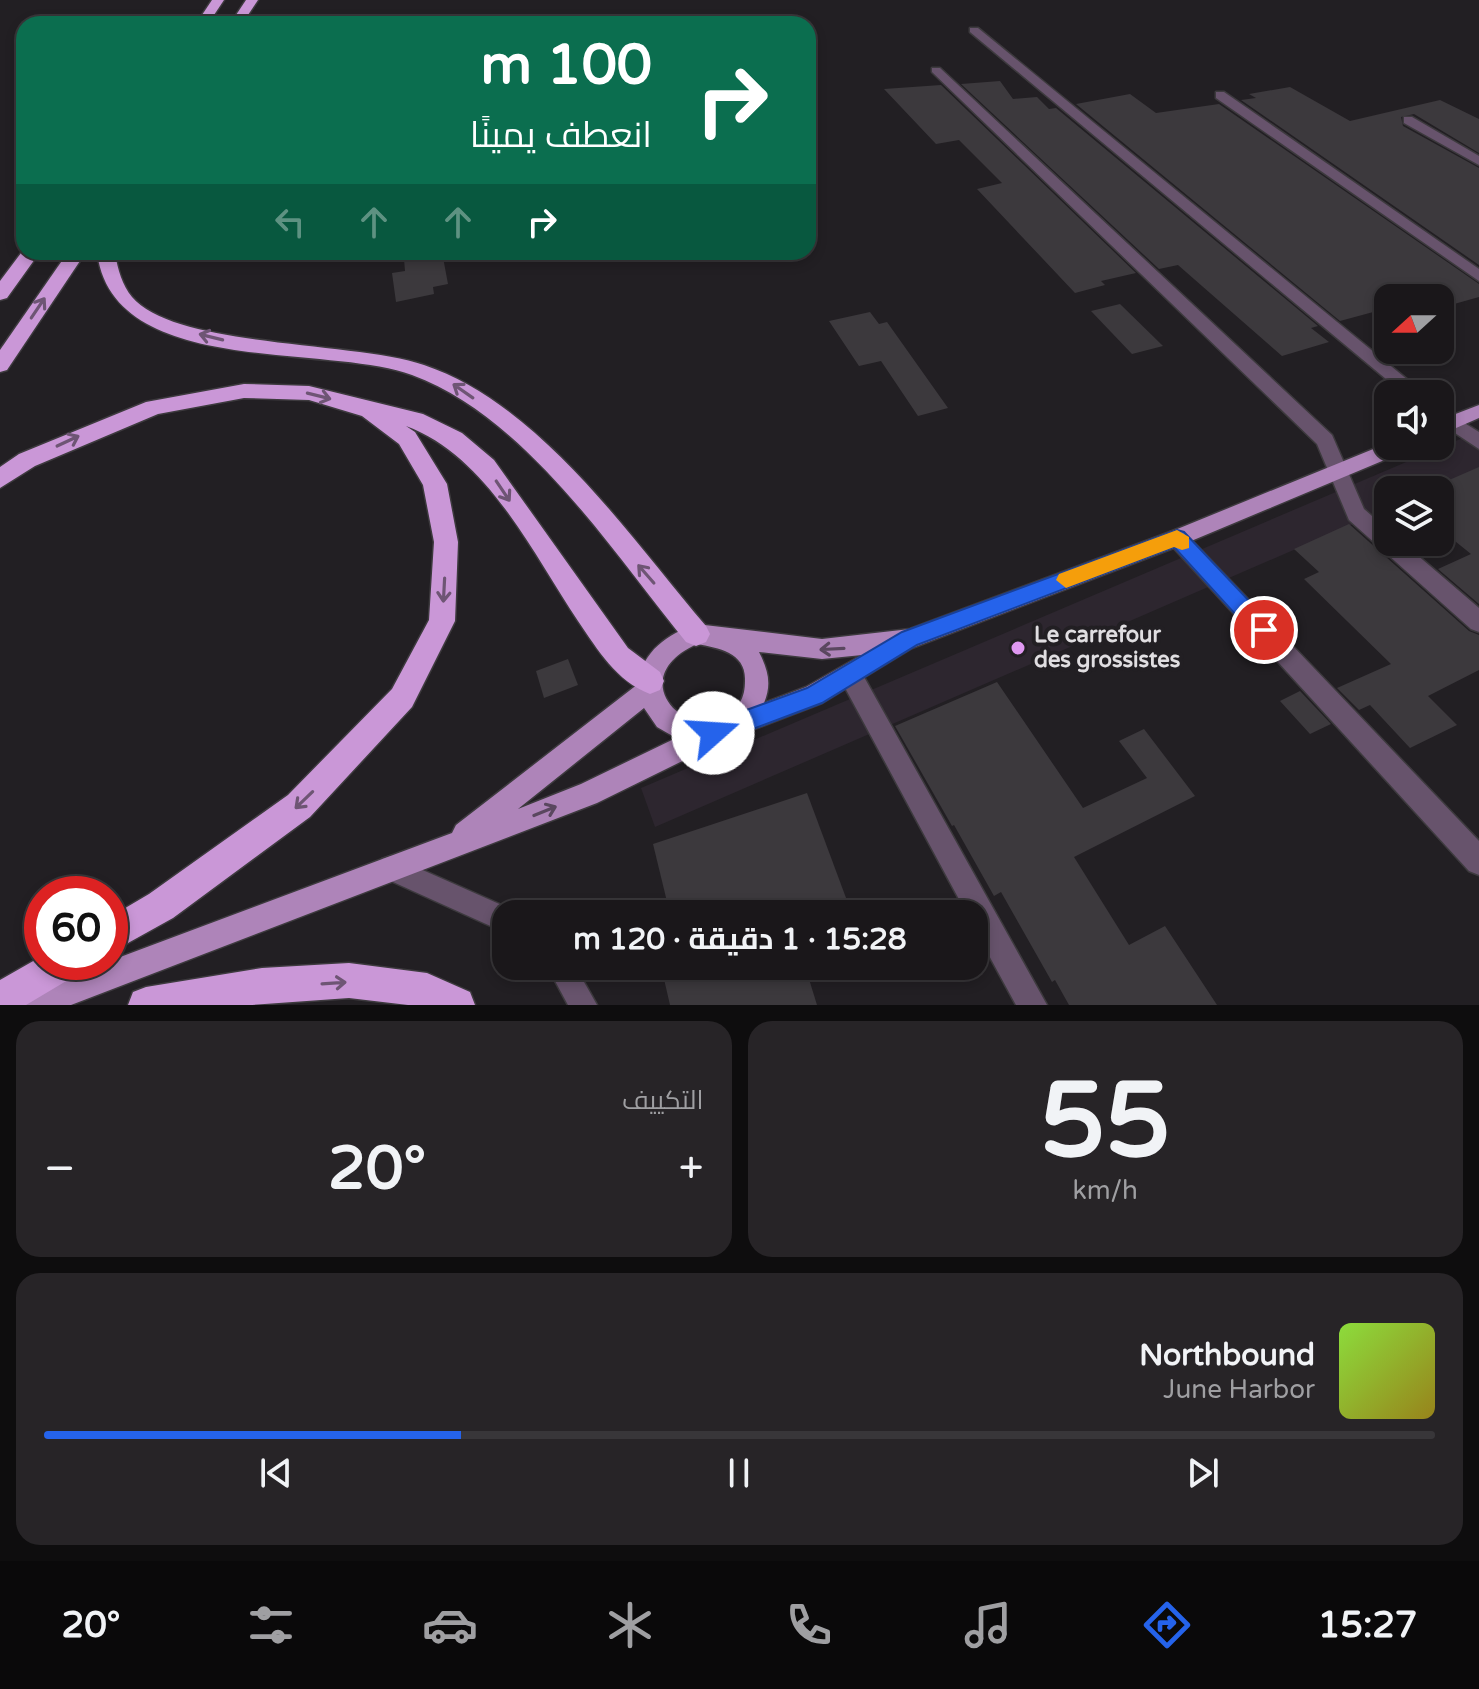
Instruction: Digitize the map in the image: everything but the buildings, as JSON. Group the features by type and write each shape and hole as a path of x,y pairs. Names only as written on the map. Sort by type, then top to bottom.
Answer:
{"highway":[{"path":"0,294 25,260"},
{"path":"0,365 72,260"},
{"path":"108,260 116,284 128,305 174,328 244,345 321,353 416,369 457,386 563,474 696,634"},
{"path":"0,479 40,455 154,407 244,391 309,393 415,420 454,439 486,466 618,657 650,685"},
{"path":"128,925 161,906 299,806 402,698 442,621 446,542 435,484 407,438 370,410"},
{"path":"0,1000 35,980"},
{"path":"146,1005 225,990 273,996 399,982 441,994 457,1005"}],"main road":[{"path":"1454,419 1479,411"},
{"path":"732,639 756,664 759,681 752,707 723,730 694,733 675,727 660,715 650,685 654,665 665,650 696,634 822,649 866,647 910,639 1177,538 1374,457"},
{"path":"32,1005 588,794 723,730 801,701 851,676 910,639"},
{"path":"446,848 533,784 650,685"}],"street":[{"path":"974,30 1399,380"},
{"path":"936,70 1325,440 1356,514 1479,622"},
{"path":"1220,95 1479,276"},
{"path":"1408,120 1479,161"},
{"path":"1454,428 1479,442"},
{"path":"1177,538 1479,861"},
{"path":"851,676 1032,1005"}],"lane":[{"path":"391,868 492,914"},
{"path":"568,980 583,1005"}],"shaded area":[{"name":"Le carrefour des grossistes","path":"1479,431 1479,469 1454,480 1454,476 1374,476 1374,515 655,827 641,788 1411,460 1454,460 1454,442"}],"slow traffic":[{"path":"1066,580 1177,538 1182,543"}],"place":[{"name":"Le carrefour des grossistes","path":"1018,648"}],"route":[{"path":"713,733 814,695 910,639 1177,538 1264,630"}]}
